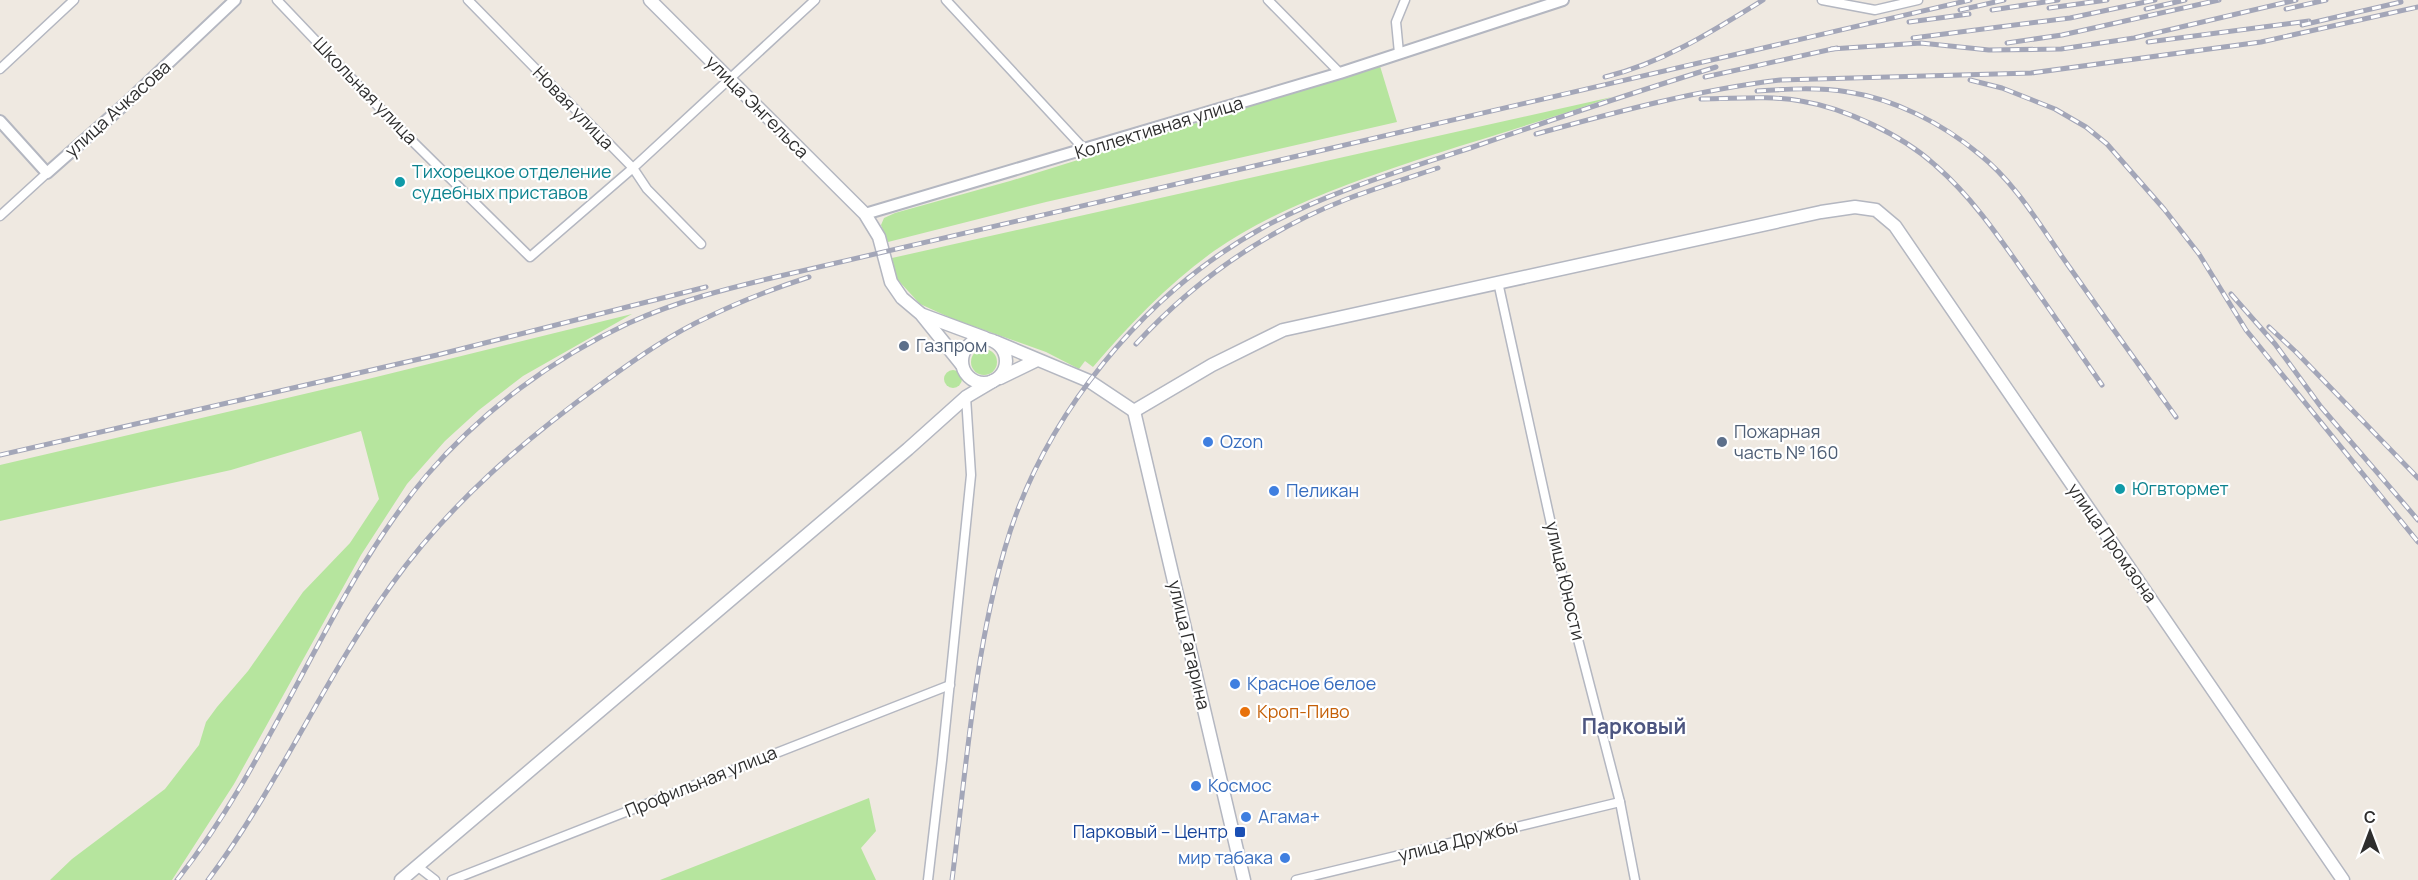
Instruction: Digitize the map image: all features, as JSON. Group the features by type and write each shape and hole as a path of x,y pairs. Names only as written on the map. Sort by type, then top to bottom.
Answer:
{"main road":[{"name":"улица Энгельса","path":"650,0 865,214 879,237 891,282 902,298 921,314"},
{"name":"улица Промзона","path":"1498,282 1821,212 1855,207 1876,210 1895,226 2343,880"},
{"path":"921,314 1089,381 1134,411 1212,365 1283,330 1498,282"},
{"path":"921,314 965,370 978,382 994,380 1004,371 1006,363 1004,350 993,341 980,339 970,344 963,355 965,370 966,397"},
{"path":"401,880 899,457 966,397 994,380 1037,360"},
{"name":"улица Гагарина","path":"1134,411 1244,880"}],"street":[{"path":"0,69 74,0"},
{"name":"улица Ачкасова","path":"0,216 235,0"},
{"name":"Школьная улица","path":"277,0 395,124 530,257 633,168"},
{"name":"Новая улица","path":"468,0 633,168 647,189 701,244"},
{"path":"633,168 815,0"},
{"path":"946,0 1085,150"},
{"path":"1268,0 1340,73"},
{"path":"1399,53 1396,22 1405,0"},
{"name":"Коллективная улица","path":"865,214 1340,73 1550,2 1563,0"},
{"path":"1822,0 1875,10 1918,0"},
{"path":"0,122 47,173"},
{"name":"улица Юности","path":"1498,282 1567,597 1620,802 1635,880"},
{"path":"928,880 971,475 966,397"},
{"name":"Профильная улица","path":"453,880 950,685"},
{"name":"улица Дружбы","path":"1296,880 1620,802"},
{"path":"417,866 435,880"}],"green space":[{"path":"1380,66 1397,122 1046,202 888,242 881,225 884,218 895,213 1010,181"},
{"path":"1612,97 1381,172 1279,213 1214,251 1181,277 1135,320 1093,367 1085,361 1079,369 1046,352 953,319 920,304 897,279 892,258"},
{"path":"632,314 523,376 479,410 445,441 407,484 361,555 234,784 172,880 50,880 72,859 165,789 199,745 206,722 217,707 248,671 303,592 350,543 379,499 361,431 231,470 0,521 0,465 364,380"},
{"path":"984,349 993,353 997,362 993,371 984,375 975,371 971,362 975,353"},
{"path":"953,370 959,373 962,379 959,385 953,388 947,385 944,379 947,373"},
{"path":"869,798 876,831 861,848 876,880 660,880"}],"railway":[{"path":"1605,77 1667,55 1763,0"},
{"path":"177,880 240,787 352,584 375,546 413,492 448,452 520,388 573,353 629,323 722,290 1970,0"},
{"path":"1960,10 2004,0"},
{"path":"1992,10 2058,0"},
{"path":"2049,8 2107,0"},
{"path":"1913,38 2070,18 2155,0"},
{"path":"2146,9 2185,0"},
{"path":"2007,43 2062,35 2219,0"},
{"path":"1831,49 1921,43 1989,50 2061,49 2134,38 2296,0"},
{"path":"2286,9 2326,0"},
{"path":"2302,25 2401,2"},
{"path":"1536,134 1657,102 1749,84 1780,80 2031,73 2261,42 2418,7"},
{"path":"1909,22 1969,14"},
{"path":"2148,42 2309,21"},
{"path":"1705,77 1837,48"},
{"path":"952,880 978,671 994,588 1005,548 1022,499 1045,451 1072,406 1104,363 1139,323 1178,286 1220,254 1289,214 1394,173 1716,67"},
{"path":"1970,80 2002,88 2055,109 2086,127 2107,144 2164,209 2199,254 2246,330 2418,542"},
{"path":"1757,91 1814,89 1866,95 1918,114 1965,143 1993,166 2017,193 2176,417"},
{"path":"1701,99 1777,98 1818,105 1872,124 1922,154 1961,190 1984,218 2102,385"},
{"path":"1136,344 1207,278 1260,242 1288,226 1347,199 1438,168"},
{"path":"208,880 257,808 367,620 414,554 463,500 545,427 654,347 720,311 809,277"},
{"path":"0,455 437,355 706,287"},
{"path":"2231,294 2275,344 2321,407 2418,520"},
{"path":"2269,327 2418,478"}],"place":[{"name":"Тихорецкое отделение судебных приставов","path":"400,182"},
{"name":"Газпром","path":"904,346"},
{"name":"Ozon","path":"1208,442"},
{"name":"Пожарная часть № 160","path":"1722,442"},
{"name":"Югвтормет","path":"2120,489"},
{"name":"Пеликан","path":"1274,491"},
{"name":"Красное белое","path":"1235,684"},
{"name":"Кроп-Пиво","path":"1245,712"},
{"name":"Космос","path":"1196,786"},
{"name":"Агама+","path":"1246,817"},
{"name":"Парковый – Центр","path":"1240,832"},
{"name":"мир табака","path":"1285,858"}],"district":[{"name":"Парковый","path":"1634,727"}]}
